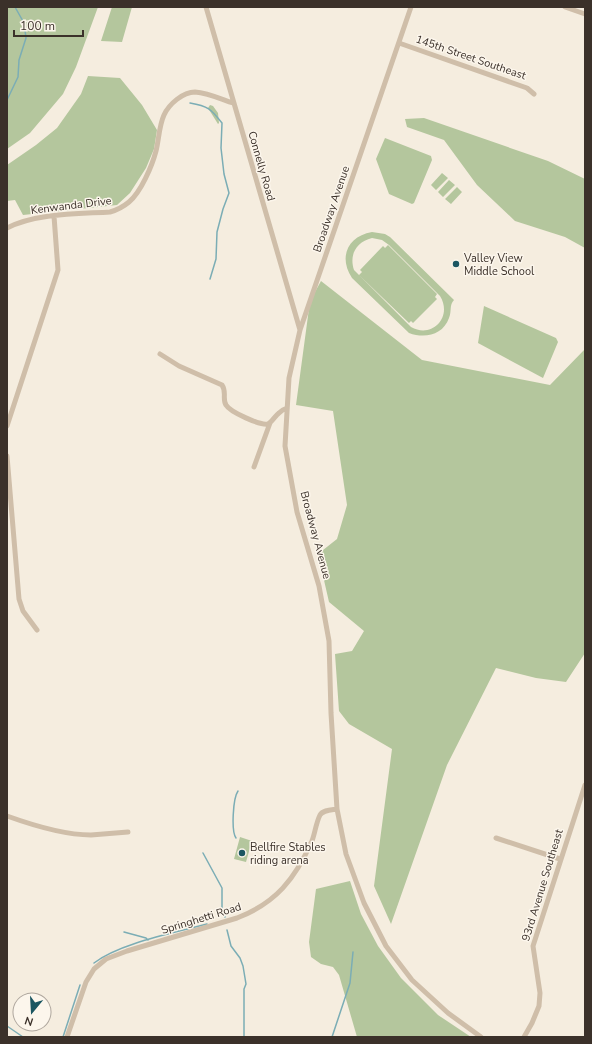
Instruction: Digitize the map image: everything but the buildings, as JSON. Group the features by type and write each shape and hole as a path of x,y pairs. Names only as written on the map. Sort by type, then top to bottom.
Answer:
{"street":[{"name":"Connelly Road","path":"206,7 300,330"},
{"name":"Broadway Avenue","path":"411,7 300,330 289,378 286,446 297,512 319,586 329,641 331,714 337,809 346,854 364,903 386,946 412,980 448,1013 481,1037"},
{"path":"565,7 585,14"},
{"name":"145th Street Southeast","path":"399,42 527,88 534,94"},
{"name":"Kenwanda Drive","path":"7,228 16,223 33,219 110,212 120,209 136,194 152,162 165,114 177,99 187,93 194,92 234,103"},
{"path":"7,426 58,270 54,216"},
{"path":"160,354 179,366 222,385 225,389 225,404 231,410 263,424 270,422"},
{"path":"254,467 270,422 277,414 287,408"},
{"path":"7,456 19,599 23,611 37,630"},
{"name":"93rd Avenue Southeast","path":"524,1037 539,1006 540,993 533,946 585,785"},
{"name":"Springhetti Road","path":"67,1037 89,975 99,964 106,959 127,951 237,918 264,906 276,896 296,871 309,848 320,815 328,810 337,809"},
{"path":"7,816 25,822 68,832 90,835 128,832"},
{"path":"496,838 560,859"}],"green space":[{"path":"7,7 98,7 76,67 63,94 30,133 7,149"},
{"path":"112,7 132,7 122,42 101,41"},
{"path":"88,76 120,78 142,105 157,130 154,149 146,168 130,193 117,205 23,215 15,200 7,201 7,165 57,128 81,94"},
{"path":"210,105 213,106 218,113 218,124 208,108"},
{"path":"424,118 548,161 585,179 585,248 565,237 515,221 477,185 444,140 407,127 405,119"},
{"path":"385,138 431,156 432,160 414,203 412,204 389,194 376,159"},
{"path":"442,173 448,178 436,190 431,185"},
{"path":"449,180 455,185 443,197 438,192"},
{"path":"457,187 462,192 451,204 445,199"},
{"path":"372,232 385,234 390,237 454,300 446,324 438,332 421,336 409,333 352,278 346,263 346,255 351,243 364,234","holes":["372,238 382,240 389,245 440,296 444,311 442,318 433,328 419,330 411,327 354,270 352,259 358,246 366,240"]},
{"path":"388,245 437,294 435,297 437,299 413,323 411,321 409,323 359,275 362,272 360,270 383,246 385,248"},
{"path":"321,281 422,360 550,385 585,349 585,653 566,682 536,678 496,668 447,765 391,924 374,886 392,749 349,724 339,711 335,654 352,651 364,631 329,602 318,554 337,539 347,505 333,411 296,405 310,301"},
{"path":"484,306 556,338 558,342 543,378 478,343"},
{"name":"Bellfire Stables riding arena","path":"240,837 252,841 246,862 234,859"},
{"path":"350,881 361,914 378,946 401,978 438,1015 471,1037 357,1037 339,975 333,967 321,964 311,957 309,942 316,889"}],"waterway":[{"path":"7,100 18,77 19,60 26,38 24,23 15,7"},
{"path":"190,103 201,105 209,109 222,123 221,148 224,174 229,193 217,232 216,259 210,279"},
{"path":"236,838 234,834 233,814 238,791"},
{"path":"203,853 222,888 222,908 225,917"},
{"path":"94,963 105,956 132,944 207,924"},
{"path":"227,930 231,946 240,958 243,966 246,984 244,989 244,1037"},
{"path":"124,932 146,938 148,940"},
{"path":"332,1037 350,983 353,952"},
{"path":"63,1037 80,985"},
{"path":"7,1026 23,1037"}],"place":[{"name":"Valley View Middle School","path":"456,264"},
{"name":"Bellfire Stables riding arena","path":"242,853"}]}
